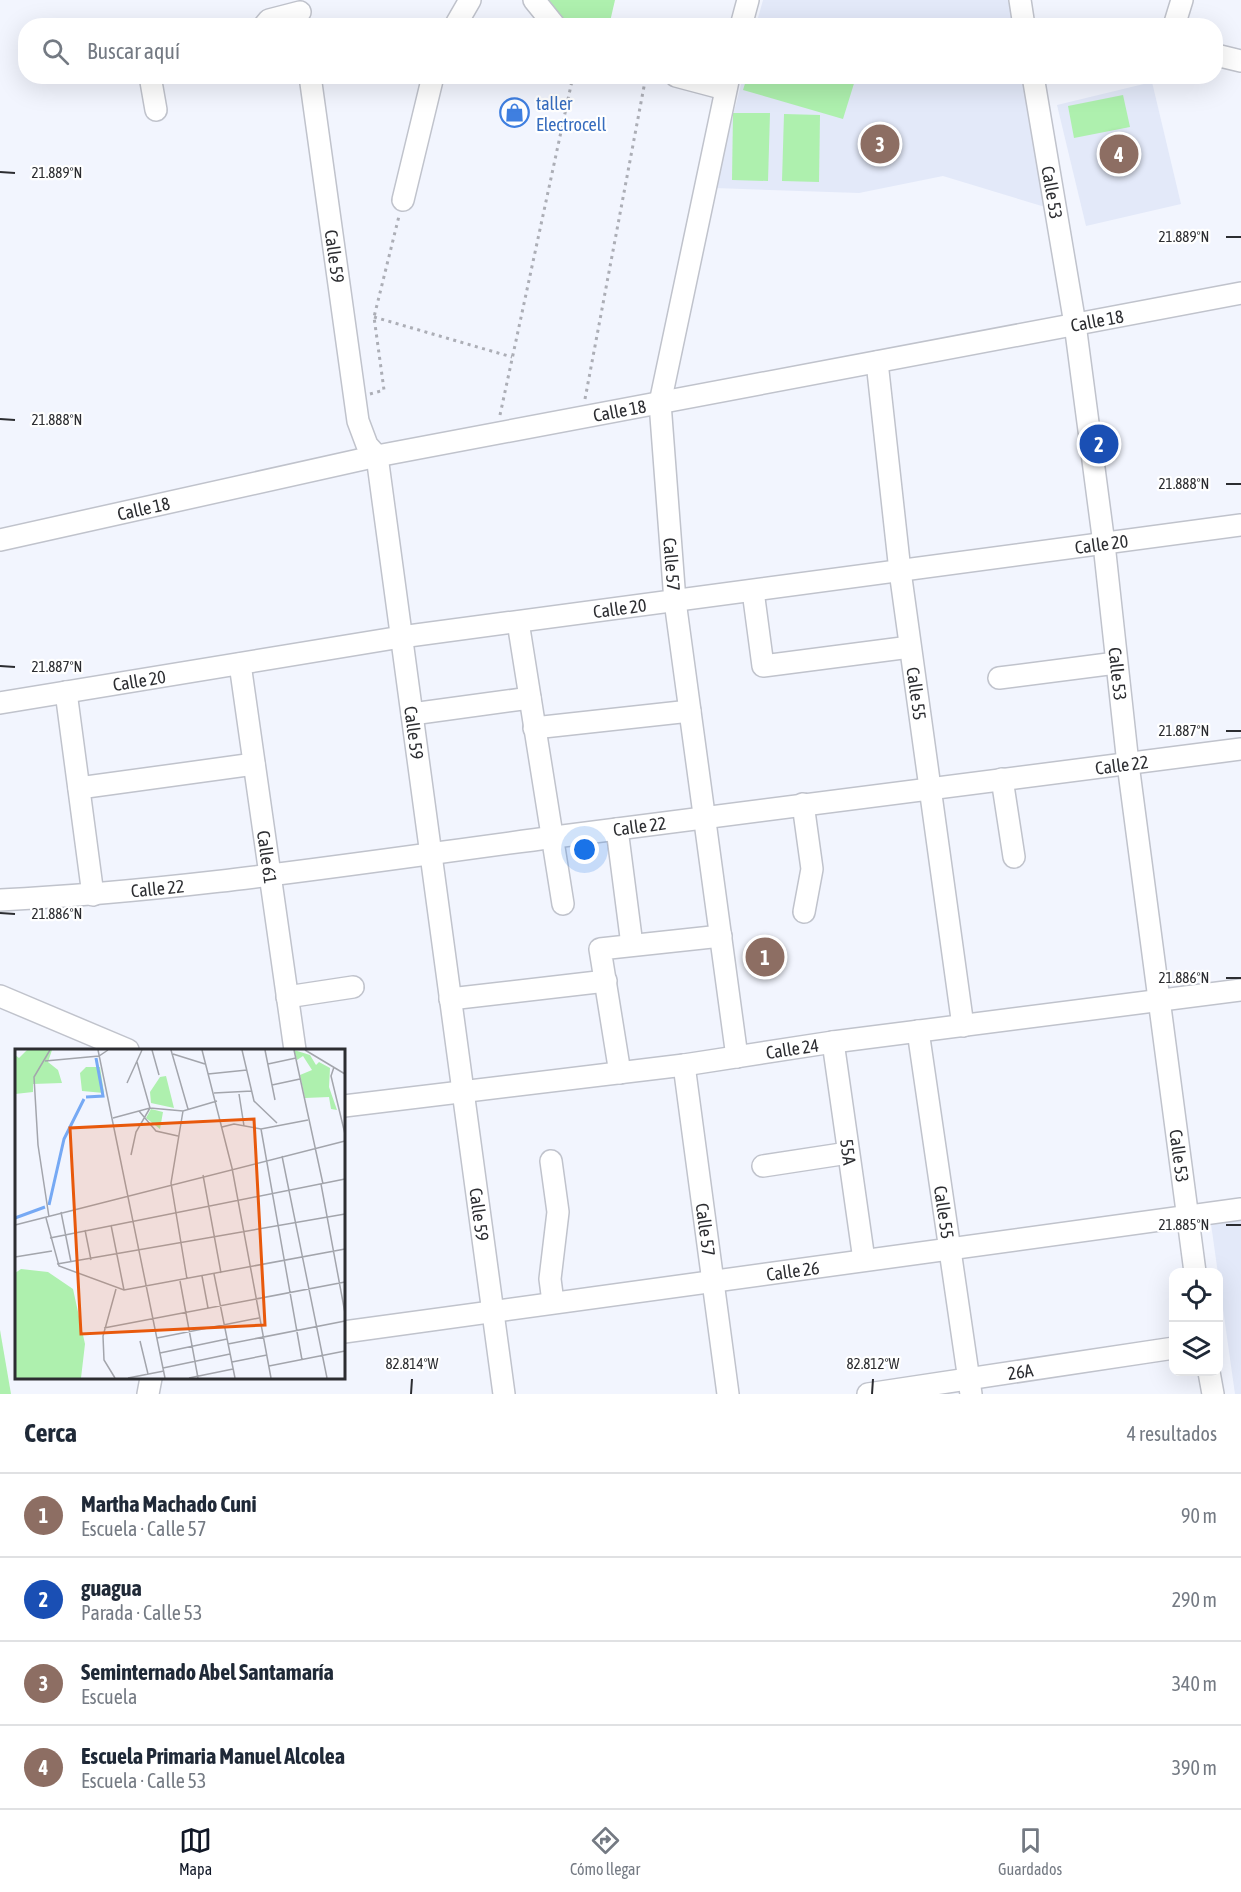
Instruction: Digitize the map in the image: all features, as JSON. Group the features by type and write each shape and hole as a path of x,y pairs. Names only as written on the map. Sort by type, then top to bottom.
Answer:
{"street":[{"path":"460,18 470,0"},
{"path":"534,0 549,18"},
{"path":"743,18 748,0"},
{"path":"1020,0 1023,18"},
{"path":"1176,18 1182,0"},
{"path":"278,18 300,13"},
{"path":"1223,57 1241,61"},
{"path":"151,84 156,110"},
{"name":"Calle 59","path":"311,84 358,421 367,446 377,456 504,1394"},
{"path":"403,200 431,84"},
{"name":"Calle 57","path":"727,84 660,403 675,601 737,1057"},
{"name":"Calle 53","path":"1034,84 1075,324 1104,544 1116,663 1158,1002 1194,1268"},
{"name":"Calle 18","path":"0,540 377,456 1241,293"},
{"name":"Calle 55","path":"877,362 900,572 963,1026"},
{"name":"Calle 20","path":"0,703 401,638 1241,525"},
{"path":"753,591 763,666 910,647"},
{"path":"518,622 563,904"},
{"path":"999,678 1116,663"},
{"name":"Calle 61","path":"240,664 295,1049"},
{"path":"66,692 93,896"},
{"path":"412,714 530,698"},
{"path":"534,728 690,711"},
{"name":"Calle 22","path":"0,900 93,896 270,876 929,787 1241,749"},
{"path":"79,788 254,764"},
{"path":"1002,779 1014,857"},
{"path":"803,804 812,869 804,912"},
{"path":"617,829 632,945"},
{"path":"620,1073 600,949 721,936"},
{"path":"450,999 606,981"},
{"path":"287,997 353,987"},
{"name":"Calle 24","path":"345,1106 684,1065 833,1042 1241,990"},
{"path":"0,996 127,1049"},
{"name":"Calle 55","path":"918,1031 970,1387"},
{"name":"55A","path":"833,1042 864,1260"},
{"name":"Calle 57","path":"684,1065 715,1281 728,1394"},
{"path":"763,1166 848,1154"},
{"path":"551,1161 558,1212 550,1279 553,1302"},
{"name":"Calle 26","path":"345,1332 1241,1209"},
{"name":"26A","path":"868,1394 970,1387 1169,1349"},
{"path":"1210,1376 1213,1394"},
{"path":"148,1394 151,1379"}],"path":[{"path":"496,434 571,84"},
{"path":"581,418 644,84"},
{"path":"355,398 384,390 374,317 403,200"},
{"path":"374,317 513,357"}],"shaded area":[{"path":"763,0 1009,0 1012,18 758,18"},
{"path":"741,84 1023,84 1045,207 943,176 859,193 714,188"},
{"path":"1144,84 1152,84 1181,204 1086,226 1057,105"},
{"path":"1241,1220 1241,1394 1235,1394 1223,1309 1223,1268 1217,1268 1211,1224"}],"green space":[{"path":"548,0 615,0 611,18 562,18"},
{"path":"745,84 854,84 843,119 743,90"},
{"path":"1123,95 1130,127 1074,138 1068,106"},
{"path":"733,113 770,113 768,181 732,180"},
{"path":"784,114 820,115 819,182 782,181"},
{"path":"0,1330 11,1394 0,1394"}],"place":[{"name":"taller Electrocell","path":"515,113"},
{"name":"Seminternado Abel Santamaría","path":"880,144"},
{"name":"Escuela Primaria Manuel Alcolea","path":"1119,154"},
{"name":"guagua","path":"1099,444"},
{"name":"Martha Machado Cuni","path":"765,957"}]}
